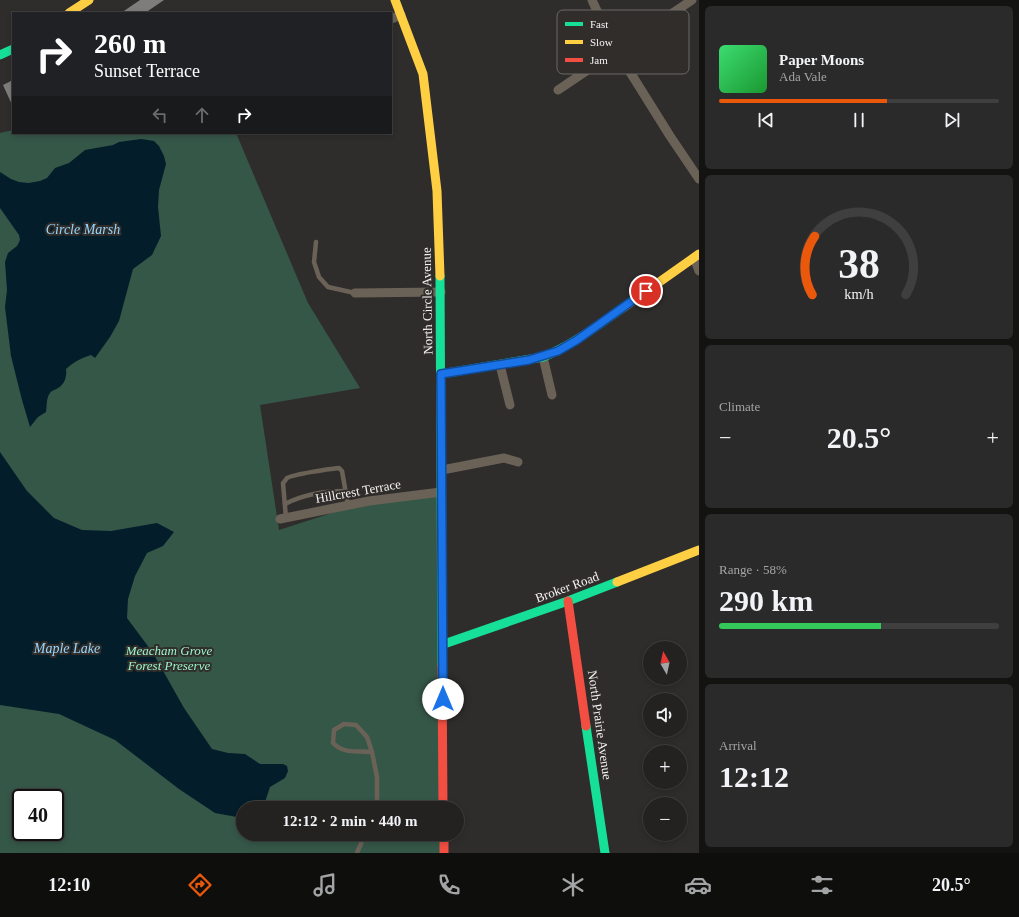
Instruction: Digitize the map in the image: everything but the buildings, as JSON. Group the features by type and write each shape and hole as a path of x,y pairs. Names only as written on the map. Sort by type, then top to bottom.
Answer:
{"street":[{"path":"71,12 89,0"},
{"name":"North Circle Avenue","path":"395,0 423,74 437,191 441,292 441,492 444,644 443,801"},
{"path":"592,0 597,10"},
{"path":"677,10 692,0"},
{"path":"392,18 401,14"},
{"path":"0,55 12,49"},
{"path":"558,90 582,74"},
{"path":"631,74 699,179"},
{"path":"441,374 500,365 544,356 558,351 577,340 696,256 699,271"},
{"path":"355,293 441,292"},
{"path":"544,356 552,395"},
{"path":"500,365 510,405"},
{"path":"442,470 504,458 518,462"},
{"name":"Hillcrest Terrace","path":"283,519 348,505 401,496 441,492"},
{"name":"Broker Road","path":"444,644 568,601 699,550"},
{"name":"North Prairie Avenue","path":"568,601 605,853"},
{"path":"444,841 444,853"}],"lane":[{"path":"316,242 314,262 319,277 328,287 355,293"},
{"path":"283,519 285,504 283,482 288,477 339,468 342,471 348,505"},
{"path":"285,504 297,498 328,491 346,491"},
{"path":"372,752 361,750 350,752 340,750 333,743 334,730 344,724 356,725 367,737 372,752 377,778 377,801"},
{"path":"357,853 361,841"}],"green space":[{"name":"Meacham Grove Forest Preserve","path":"12,130 12,134 236,134 308,303 360,388 260,405 279,530 369,501 441,492 443,801 236,801 236,841 443,841 443,853 0,853 0,133"}],"water":[{"name":"Circle Marsh","path":"141,139 154,141 159,146 166,164 159,190 158,207 161,236 152,255 133,269 119,321 110,337 95,358 91,355 87,356 78,360 66,369 66,377 64,382 49,395 46,412 38,417 30,427 11,356 5,307 7,290 5,262 8,253 17,246 20,240 19,235 0,208 0,172 19,182 29,183 40,181 47,178 55,168 69,163 85,150 113,145 119,142"},
{"name":"Maple Lake","path":"0,452 27,491 54,518 82,530 111,531 157,523 174,532 163,546 147,553 135,576 128,599 127,618 153,653 184,708 212,749 228,753 245,754 260,764 283,764 287,766 288,771 285,778 270,787 265,801 236,801 236,817 215,813 179,789 115,740 59,714 0,705"}],"traffic: fast":[{"path":"0,55 12,49"},
{"path":"440,276 442,665"},
{"path":"441,374 543,357 575,341 624,307"},
{"path":"444,644 568,601 617,582"},
{"path":"586,726 605,853"}],"traffic: slow":[{"path":"71,12 89,0"},
{"path":"395,0 423,74 437,191 440,276"},
{"path":"624,307 699,254"},
{"path":"617,582 699,550"}],"traffic: jam":[{"path":"568,601 586,726"},
{"path":"442,665 443,801"},
{"path":"444,841 444,853"}],"route":[{"path":"443,699 444,644 441,513 441,374 529,360 558,351 577,340 646,291"}]}
